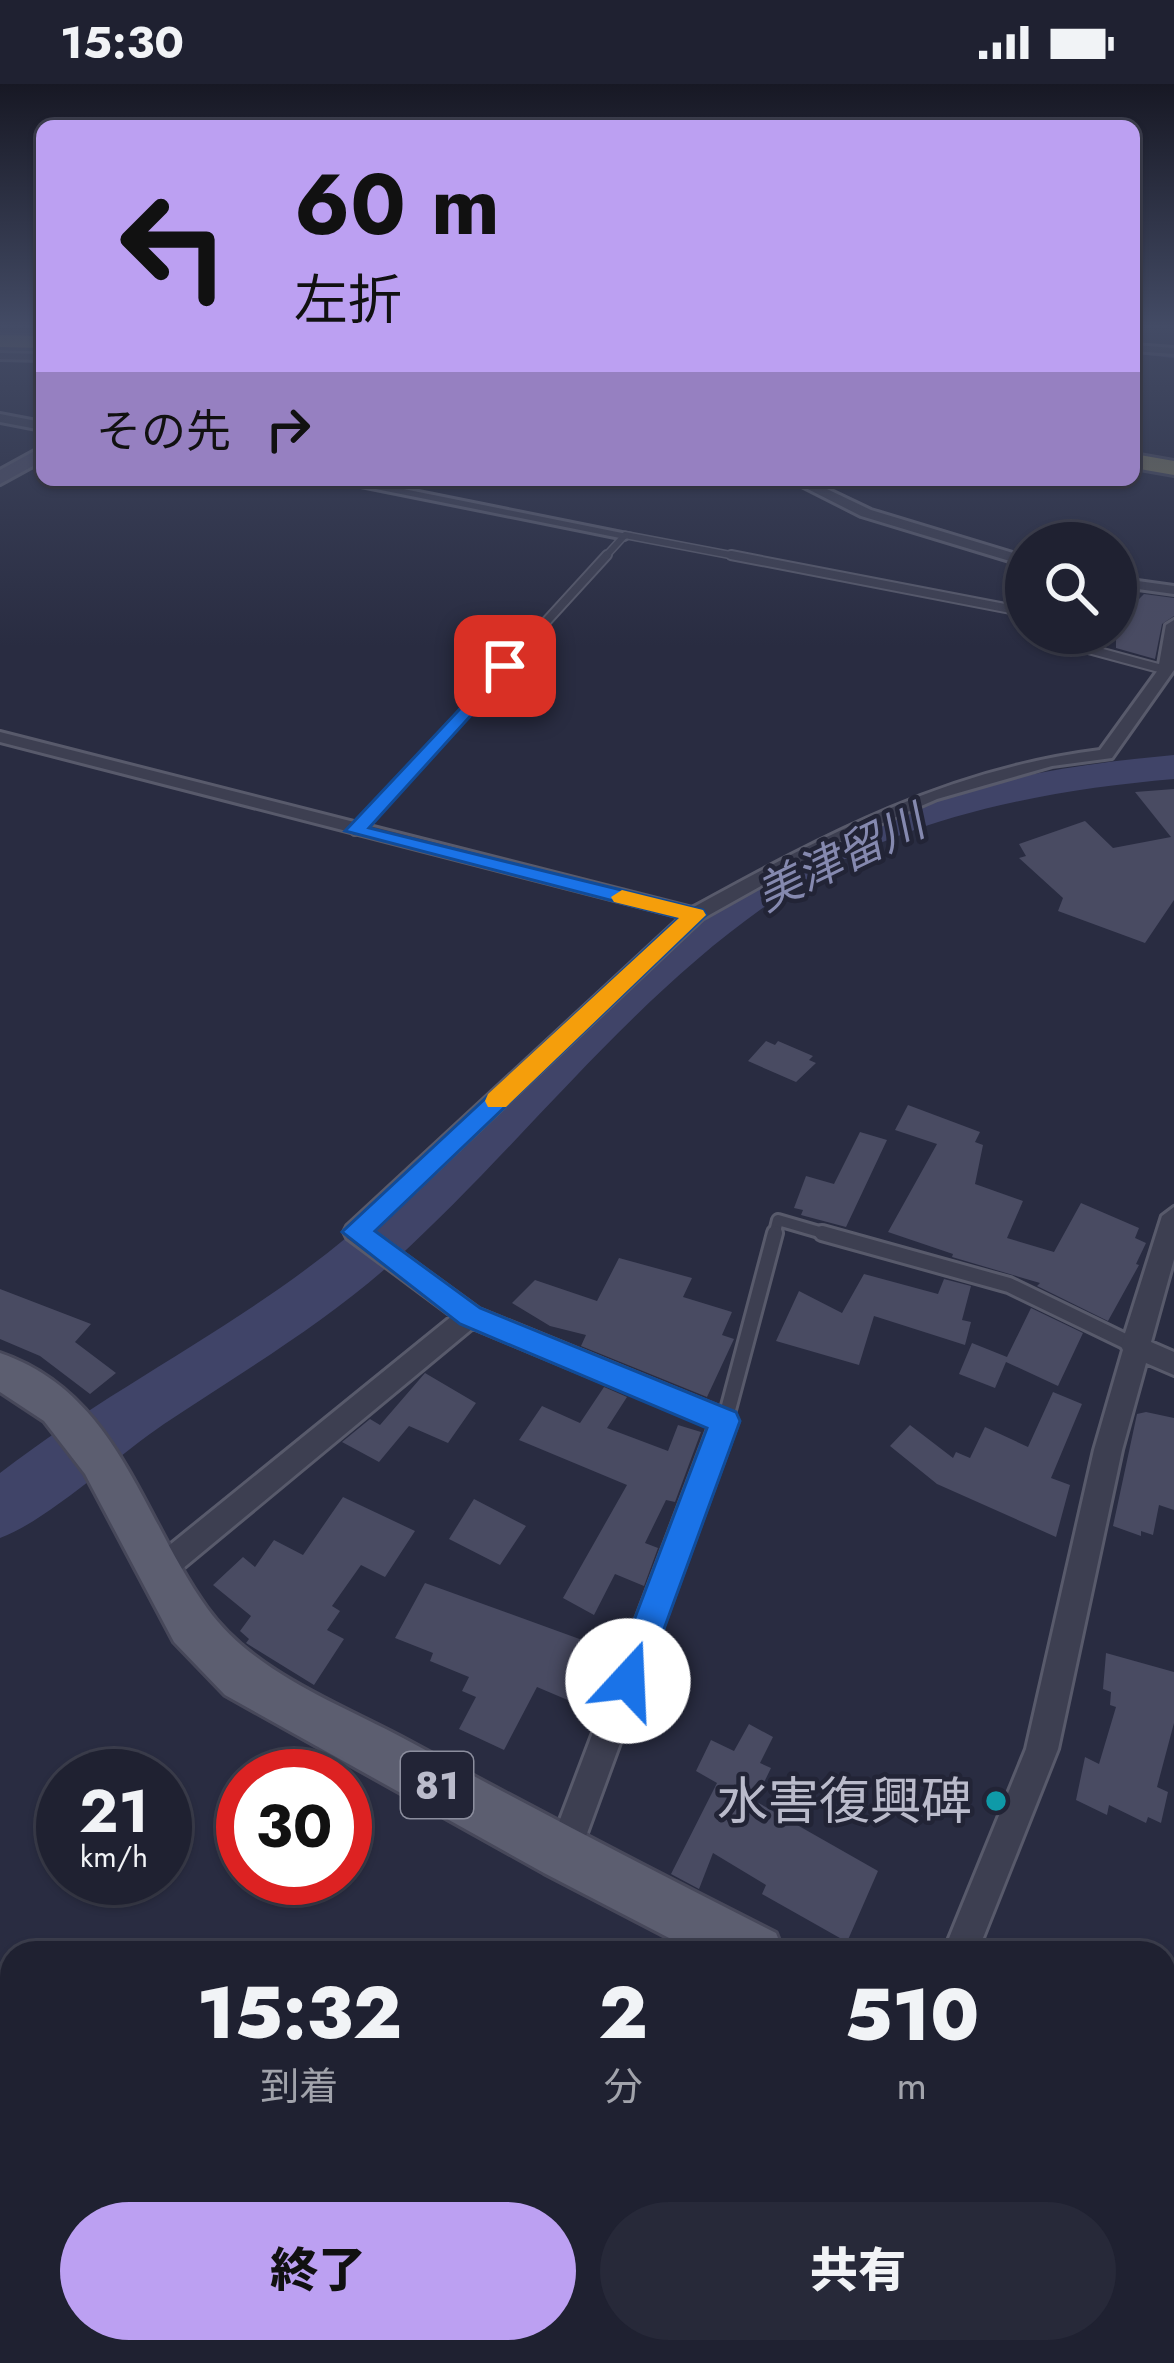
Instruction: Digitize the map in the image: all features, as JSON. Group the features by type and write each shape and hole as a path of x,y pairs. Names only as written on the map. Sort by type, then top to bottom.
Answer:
{"highway":[{"path":"1140,462 1174,467"}],"main road":[{"path":"0,478 36,457"},
{"name":"81","path":"0,1370 59,1408 101,1460 191,1626 243,1678 732,1941"}],"street":[{"path":"369,486 625,535"},
{"path":"810,486 866,512 1005,555"},
{"path":"1137,585 1174,590"},
{"path":"563,1854 725,1421 470,1316 356,1232 695,915 832,838 931,795 1051,761 1106,754 1166,670 1174,626"},
{"path":"0,737 695,915"},
{"path":"965,1941 1042,1749 1055,1671 1134,1346 1174,1216"},
{"path":"160,1570 470,1316"},
{"path":"1134,1346 1174,1364"}],"lane":[{"path":"355,831 625,535 1005,608"},
{"path":"1107,654 1166,670"},
{"path":"725,1421 778,1220 1009,1285 1134,1346"}],"building":[{"path":"1144,594 1174,598 1174,616 1162,624 1155,659 1137,654 1137,601"},
{"path":"1174,789 1174,900 1145,943 1058,911 1063,898 1019,858 1026,856 1019,844 1085,821 1113,848 1171,837 1135,792"},
{"path":"766,1041 775,1045 778,1041 813,1056 809,1060 816,1063 796,1082 748,1061"},
{"path":"908,1105 980,1132 975,1142 983,1145 975,1184 1023,1201 1007,1238 1054,1252 1081,1203 1139,1228 1135,1238 1146,1243 1139,1265 1108,1321 1037,1286 1040,1283 888,1232 937,1144 895,1130"},
{"path":"860,1132 887,1140 846,1227 801,1215 803,1210 794,1208 806,1176 834,1184"},
{"path":"619,1258 692,1278 683,1297 732,1312 722,1335 734,1339 707,1397 581,1346 586,1335 550,1326 512,1303 535,1280 597,1301"},
{"path":"864,1274 938,1294 944,1279 971,1286 962,1320 971,1322 965,1345 874,1316 859,1365 776,1341 799,1291 842,1313"},
{"path":"0,1289 91,1324 75,1342 116,1373 90,1394 40,1356 0,1339"},
{"path":"1031,1308 1083,1333 1058,1386 1006,1362 995,1388 959,1374 972,1343 1007,1357"},
{"path":"425,1373 476,1403 448,1443 409,1426 379,1462 342,1442 370,1419 380,1425"},
{"path":"604,1387 627,1397 607,1428 668,1451 678,1425 701,1432 675,1502 666,1500 645,1543 658,1548 644,1586 615,1574 594,1615 563,1598 627,1485 519,1440 542,1406 580,1423"},
{"path":"1053,1392 1082,1404 1051,1478 1070,1485 1056,1537 937,1484 890,1446 910,1425 953,1458 956,1452 970,1458 985,1427 1028,1447"},
{"path":"1137,1414 1174,1418 1174,1510 1159,1505 1153,1535 1141,1531 1141,1536 1113,1526"},
{"path":"343,1497 415,1531 385,1577 361,1565 332,1606 340,1611 327,1630 344,1639 314,1685 246,1643 249,1639 240,1631 251,1616 213,1585 243,1557 255,1567 274,1540 303,1555"},
{"path":"474,1499 526,1526 500,1565 449,1539"},
{"path":"425,1583 618,1653 596,1712 537,1687 504,1750 459,1729 476,1697 462,1691 469,1677 430,1661 433,1653 395,1638"},
{"path":"1106,1653 1174,1672 1174,1723 1157,1787 1168,1792 1161,1823 1148,1817 1146,1823 1109,1805 1107,1815 1076,1800 1085,1757 1099,1764 1116,1707 1110,1705 1111,1692 1103,1689"},
{"path":"749,1724 773,1737 760,1763 771,1768 755,1801 878,1871 847,1941 762,1894 766,1885 713,1853 699,1889 671,1874 717,1783 696,1771 711,1740 734,1751"}],"waterway":[{"name":"美津留川","path":"0,1510 113,1426 323,1289 423,1200 663,965 765,887 874,831 932,810 1053,781 1174,767"}],"slow traffic":[{"path":"497,1101 695,915 622,897"}],"place":[{"name":"水害復興碑","path":"996,1801"}],"route":[{"path":"505,666 355,831 695,915 356,1232 470,1316 725,1421 628,1681"}]}
